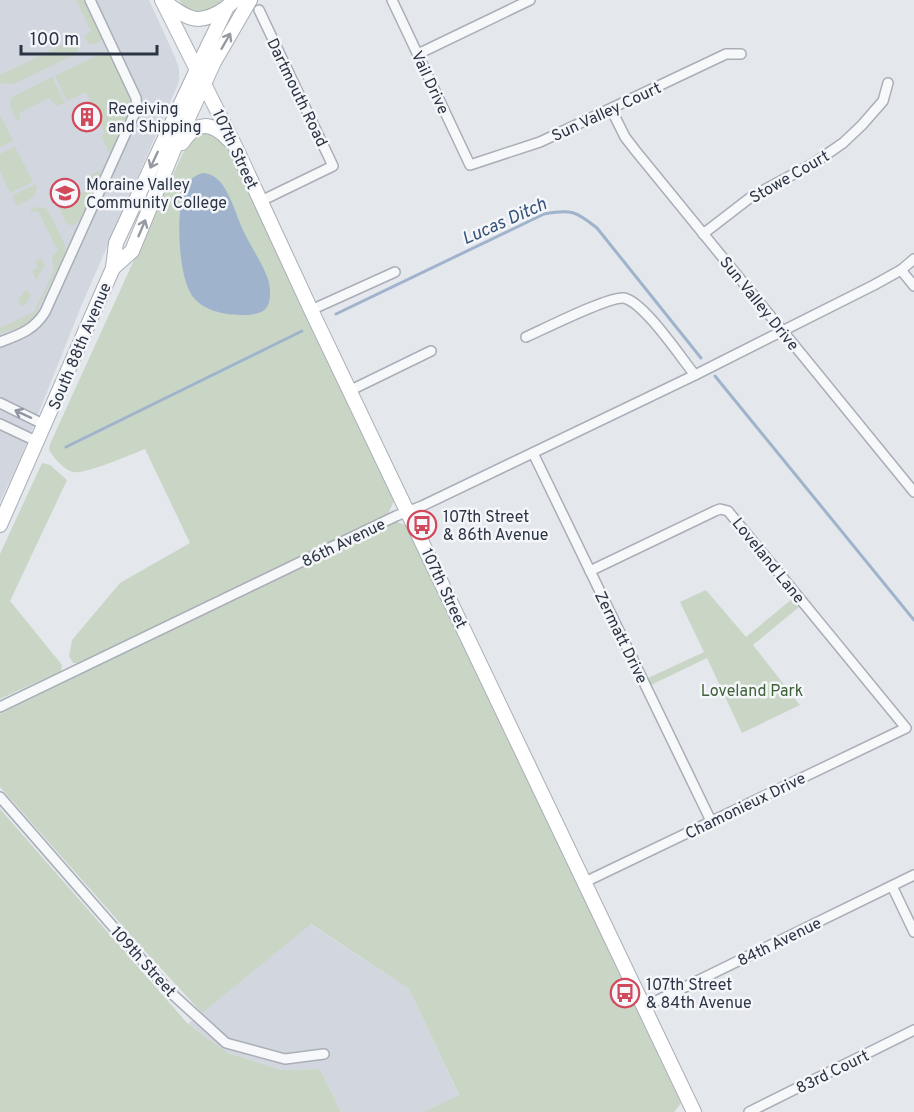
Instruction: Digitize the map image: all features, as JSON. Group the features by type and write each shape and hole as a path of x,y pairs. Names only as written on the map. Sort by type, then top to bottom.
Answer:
{"street":[{"path":"0,342 27,331 45,312 137,108 136,98 90,0"},
{"path":"162,0 187,19 200,20 213,17 231,4"},
{"name":"107th Street","path":"162,0 205,83 349,391 694,1112"},
{"name":"Vail Drive","path":"392,0 470,165"},
{"path":"418,54 530,0"},
{"name":"South 88th Avenue","path":"38,442 113,268 116,243 197,69 231,4"},
{"name":"South 88th Avenue","path":"113,268 132,251 205,83 254,5"},
{"name":"Dartmouth Road","path":"254,5 333,166 261,201"},
{"name":"Sun Valley Court","path":"470,165 540,142 726,54 741,54"},
{"name":"Stowe Court","path":"703,234 752,197 814,163 843,143 883,101 888,83"},
{"name":"Sun Valley Drive","path":"611,109 634,150 914,492"},
{"path":"174,150 191,131 205,126 219,130 236,148"},
{"name":"86th Avenue","path":"0,707 695,375 874,285 901,270 914,259"},
{"path":"901,270 914,286"},
{"path":"311,310 395,272"},
{"path":"526,337 608,301 624,298 640,307 650,317 695,375"},
{"path":"349,391 431,351"},
{"path":"0,403 45,425"},
{"path":"0,424 38,442 0,525"},
{"name":"Zermatt Drive","path":"534,453 711,821"},
{"name":"Loveland Lane","path":"590,571 715,511 720,509 728,511 906,728"},
{"name":"Chamonieux Drive","path":"585,882 906,728"},
{"name":"109th Street","path":"0,797 170,992 226,1042 285,1059 324,1054"},
{"name":"84th Avenue","path":"644,1007 914,875"},
{"path":"892,886 914,932"},
{"name":"83rd Court","path":"749,1112 914,1030"}],"shaded area":[{"name":"Moraine Valley Community College","path":"0,0 149,0 175,57 179,68 179,82 82,304 21,457 0,502"},
{"path":"310,924 409,989 459,1096 424,1112 341,1112 320,1069 282,1070 228,1053 188,1024"}],"green space":[{"path":"76,0 85,0 102,34 102,39 96,44 89,44 84,37 91,31"},
{"path":"179,0 224,0 211,13 188,12"},
{"path":"69,32 78,47 77,53 14,84 0,83 0,75 71,41"},
{"path":"102,53 109,53 112,56 132,102 110,154 101,136 105,134 86,92 67,101 55,76"},
{"path":"52,77 65,103 56,106 49,98 19,113 21,118 17,121 10,106 12,97"},
{"path":"0,114 13,141 0,147"},
{"path":"206,130 223,141 229,149 394,501 388,514 79,663 73,663 69,656 72,640 120,583 190,543 145,449 79,472 66,468 49,450 187,144 192,135"},
{"path":"15,147 33,182 10,193 0,171 0,154"},
{"path":"100,170 100,176 79,221 74,225 69,225 55,198 59,198 62,203 88,190 87,183 90,178"},
{"path":"36,184 34,196 17,206 12,196"},
{"path":"45,208 49,212 65,245 65,253 34,317 22,327 0,333 0,328 34,312 54,270 52,256 58,251 38,211 31,212 31,209"},
{"path":"40,258 45,265 36,280 32,271 38,267 35,261"},
{"path":"28,290 31,296 26,304 20,306 18,298 23,295 22,292"},
{"path":"42,463 50,465 67,480 10,601 62,665 61,671 0,699 0,554"},
{"path":"395,521 407,526 681,1103 674,1112 424,1112 459,1095 409,989 311,924 202,1013 0,787 0,714"},
{"name":"Loveland Park","path":"706,590 746,637 792,599 799,607 753,645 800,705 742,733 707,658 651,685 648,678 704,652 680,602"},
{"path":"0,809 188,1024 228,1053 282,1070 320,1069 341,1112 0,1112"}],"water":[{"path":"203,173 216,178 222,184 265,273 270,296 268,305 262,312 233,315 216,312 202,305 191,294 183,271 181,256 180,209 186,186 191,179"}],"waterway":[{"name":"Lucas Ditch","path":"336,314 544,214 567,212 584,218 597,228 701,358"},
{"name":"Lucas Ditch","path":"66,447 302,331"},
{"name":"Lucas Ditch","path":"715,376 914,620"}],"place":[{"name":"Receiving and Shipping","path":"87,117"},
{"name":"Moraine Valley Community College","path":"65,193"},
{"name":"107th Street & 86th Avenue","path":"422,525"},
{"name":"107th Street & 84th Avenue","path":"625,993"}]}
